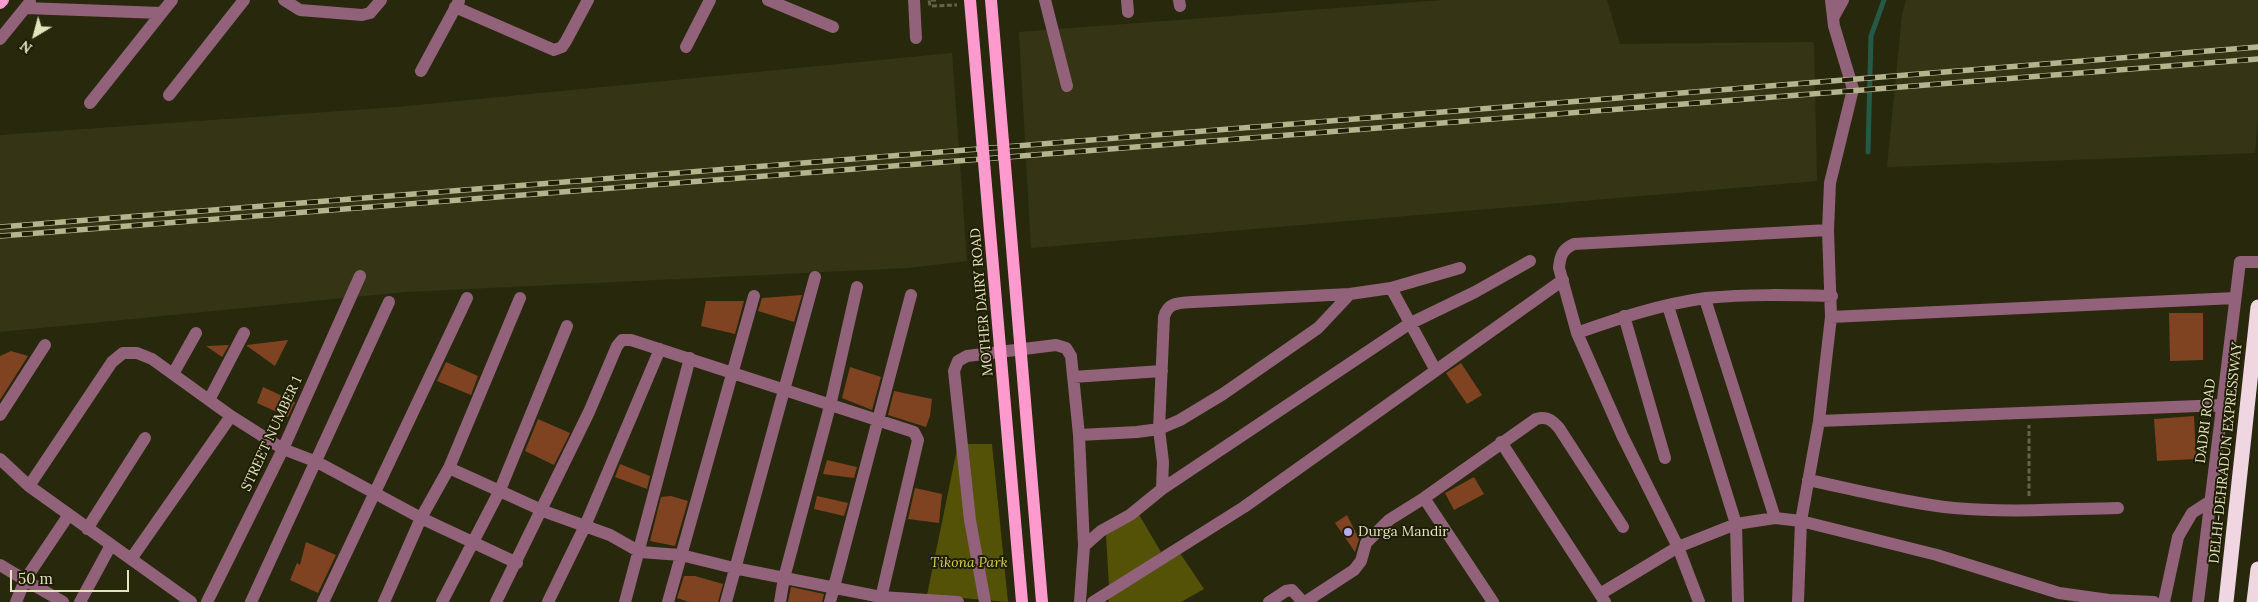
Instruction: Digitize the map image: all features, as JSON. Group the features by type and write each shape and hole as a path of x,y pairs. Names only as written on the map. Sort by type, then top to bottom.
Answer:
{"highway":[{"name":"DELHI-DEHRADUN EXPRESSWAY","path":"2226,602 2258,307"},
{"path":"2254,602 2258,569"}],"main road":[{"path":"0,3 3,0"},
{"name":"MOTHER DAIRY ROAD","path":"970,0 1022,602"},
{"path":"991,0 1042,602"}],"street":[{"path":"90,104 172,0"},
{"path":"169,95 244,0"},
{"path":"284,0 300,10 362,15 370,13 378,5"},
{"path":"421,71 457,4 554,50 562,47 588,0"},
{"path":"686,47 710,0"},
{"path":"768,0 833,27"},
{"path":"914,0 916,38"},
{"path":"1045,0 1067,86"},
{"path":"1798,602 1801,521 1819,421 1831,317 1832,296 1828,230 1830,183 1853,89 1833,18 1831,0"},
{"path":"1833,18 1842,0"},
{"path":"0,39 28,4 161,13"},
{"path":"1699,602 1678,547 1622,435 1577,333 1559,268 1560,257 1565,248 1574,244 1828,230"},
{"path":"1084,546 1101,531 1130,515 1162,489 1409,324 1474,292 1530,261"},
{"name":"DADRI ROAD","path":"2198,602 2240,262 2258,262"},
{"path":"1162,489 1163,462 1159,429 1164,318 1168,307 1174,304 1350,294 1391,288 1460,268"},
{"name":"STREET NUMBER 1","path":"207,602 283,448 360,276"},
{"path":"726,602 815,277"},
{"path":"1093,602 1244,507 1435,369 1563,280"},
{"path":"780,602 784,578 830,406 857,287"},
{"path":"1391,288 1435,369"},
{"path":"1079,435 1159,429 1180,420 1289,350 1318,328 1350,294"},
{"path":"1577,333 1624,316 1705,298 1765,294 1832,296"},
{"path":"830,602 911,295"},
{"path":"668,602 754,296"},
{"path":"323,602 376,494 467,298"},
{"path":"384,602 421,518 449,468 520,298"},
{"path":"1705,298 1775,518"},
{"path":"1831,317 2236,298"},
{"path":"251,602 389,302"},
{"path":"1668,306 1736,524 1738,602"},
{"path":"1624,316 1665,458"},
{"path":"442,602 500,490 567,326"},
{"path":"173,374 196,333"},
{"path":"209,400 244,333"},
{"path":"496,602 517,563 589,412 617,346 622,340 631,340 690,358 830,406 914,432 918,440 880,600"},
{"path":"0,415 45,345"},
{"path":"985,602 970,520 954,371 958,361 967,356 1056,345 1066,348 1071,356 1079,435 1084,546 1080,602"},
{"path":"548,602 585,526 660,349"},
{"path":"28,486 112,362 123,353 137,353 152,359 230,416 283,448 317,462 421,518 517,563"},
{"path":"625,602 640,552 690,358"},
{"path":"1073,377 1162,371"},
{"path":"1819,421 2223,405"},
{"path":"131,559 230,416"},
{"path":"1269,602 1286,591 1292,590 1304,602 1354,570 1361,561 1366,543 1388,520 1424,498 1536,419 1545,417 1552,420 1559,428 1622,527"},
{"path":"87,529 145,438"},
{"path":"1501,442 1602,598 1678,547 1736,524 1775,518 1801,521 1937,555 2059,593 2109,600 2154,602"},
{"path":"0,459 28,486 68,516 191,602"},
{"path":"449,468 542,510 610,535 640,552 681,555 734,568 834,588 880,600 958,602"},
{"path":"1808,480 1954,508 2029,510 2118,508"},
{"path":"1424,498 1492,602"},
{"path":"2164,602 2178,537 2192,513 2212,500"},
{"path":"16,602 26,580 68,516"},
{"path":"80,602 111,546"},
{"path":"0,565 62,602"}],"path":[{"path":"929,0 936,0"},
{"path":"930,6 954,5"},
{"path":"2029,412 2029,510"}],"shaded area":[{"path":"1443,0 1607,0 1620,44 1814,42 1817,181 1031,248 1019,32"},
{"path":"1906,0 2258,0 2258,118 2255,153 1887,167 1902,15"},
{"path":"952,53 967,261 908,268 405,292 0,332 0,135 397,107"}],"green space":[{"name":"Tikona Park","path":"958,444 992,444 1008,602 927,595"},
{"path":"1138,513 1161,552 1109,587 1106,535"},
{"path":"1180,553 1204,589 1181,602 1109,602 1108,596"}],"building":[{"path":"802,295 794,322 758,311 762,298"},
{"path":"706,301 744,301 735,334 701,326"},
{"path":"2169,313 2203,313 2203,360 2170,361"},
{"path":"288,340 275,366 247,346 247,345"},
{"path":"229,345 222,357 206,346"},
{"path":"11,351 28,356 0,400 0,356"},
{"path":"446,362 478,376 471,395 437,381"},
{"path":"1461,363 1482,395 1467,404 1446,373"},
{"path":"850,367 881,377 872,410 842,398"},
{"path":"263,387 295,402 288,417 257,403"},
{"path":"894,391 932,399 930,416 926,427 888,415"},
{"path":"2194,416 2196,459 2157,461 2154,419"},
{"path":"538,419 570,433 554,465 525,451"},
{"path":"827,460 857,467 854,478 823,474"},
{"path":"620,464 650,476 647,489 615,477"},
{"path":"1474,477 1484,494 1454,510 1445,493"},
{"path":"915,488 942,494 939,523 908,519"},
{"path":"671,496 688,501 675,546 650,541 661,497"},
{"path":"817,496 848,503 844,516 814,509"},
{"name":"Durga Mandir","path":"1347,515 1359,539 1355,552 1335,523"},
{"path":"306,542 336,555 318,593 290,580 297,563 300,565"},
{"path":"684,576 695,576 723,584 718,602 689,602 677,598"},
{"path":"791,587 824,594 822,602 788,602"}],"waterway":[{"path":"1868,152 1871,36 1884,0"}],"railway":[{"path":"0,227 2258,47"},
{"path":"0,236 2258,59"}],"place":[{"name":"Durga Mandir","path":"1348,532"}]}
